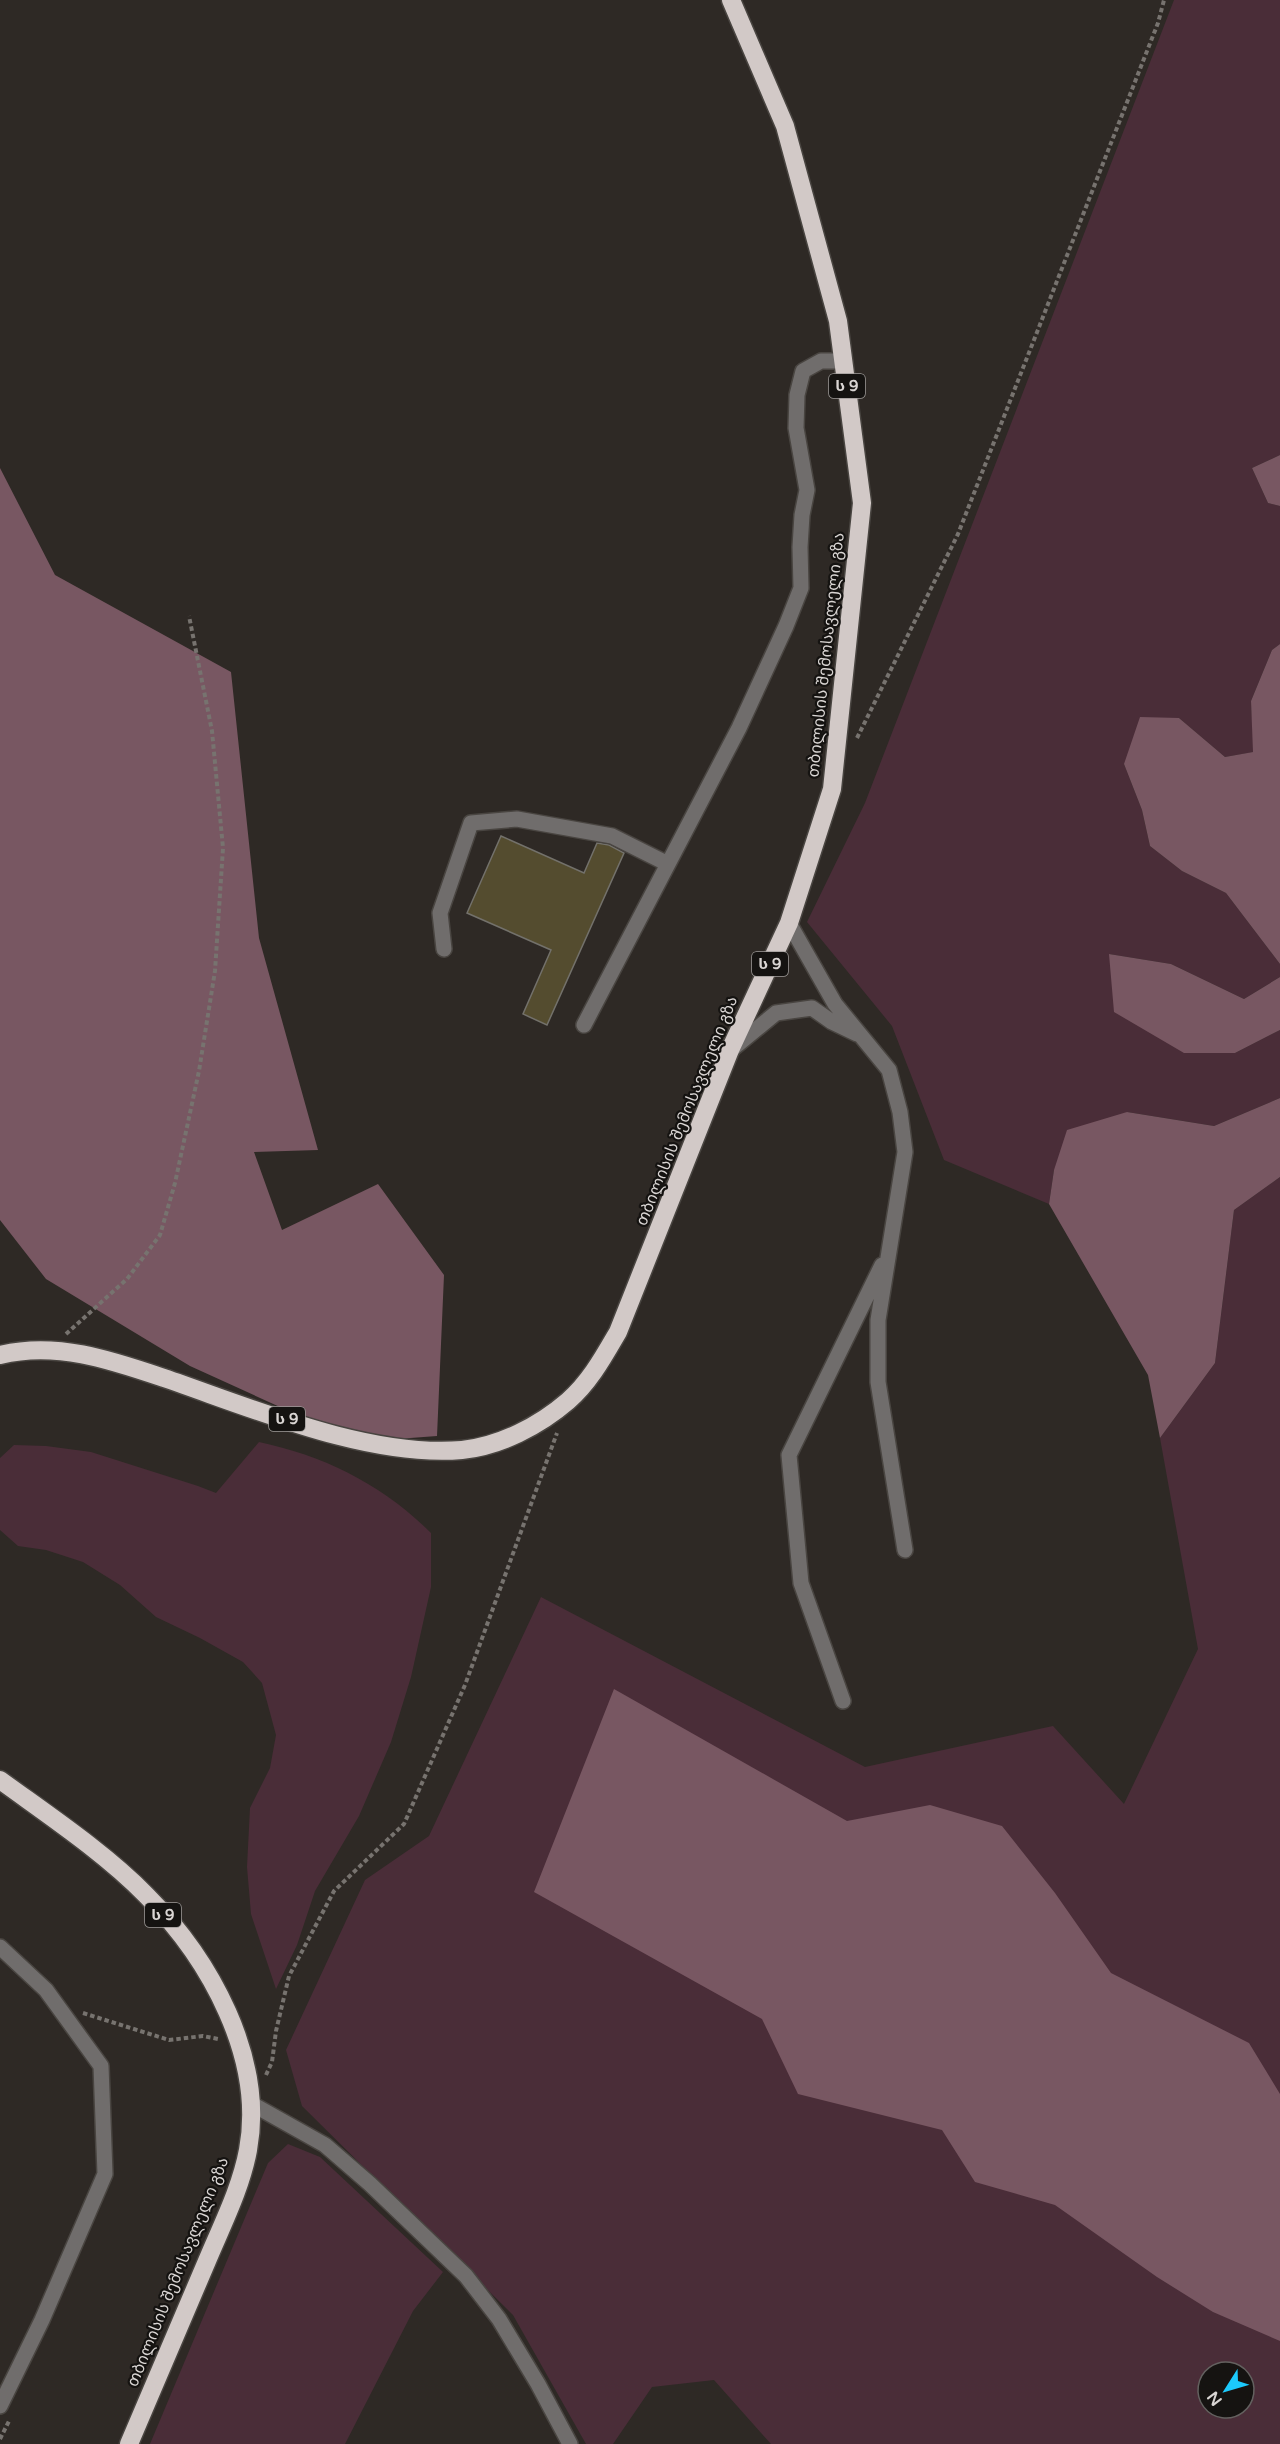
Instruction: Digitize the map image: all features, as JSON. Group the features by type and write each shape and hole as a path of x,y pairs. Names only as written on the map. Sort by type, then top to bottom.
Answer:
{"highway":[{"name":"თბილისის შემოსავლელი გზა","path":"0,1355 49,1349 109,1360 337,1436 425,1451 464,1450 498,1442 536,1425 569,1401 595,1371 618,1332 730,1050 789,922 832,789 862,503 838,321 784,126 731,0"},
{"name":"თბილისის შემოსავლელი გზა","path":"0,1780 83,1841 146,1895 184,1941 217,1989 240,2044 248,2073 252,2104 248,2151 232,2201 129,2444"}],"street":[{"path":"584,1025 739,728 801,588 800,547 802,515 807,490 796,428 796,395 804,371 821,361 843,361"},
{"path":"444,949 440,913 471,823 517,819 612,836 668,864"},
{"path":"789,922 835,1004 889,1070 900,1112 905,1152 878,1320 878,1382 905,1550"},
{"path":"730,1050 776,1013 812,1008 832,1022 859,1035 889,1070"},
{"path":"843,1701 801,1583 789,1455 890,1248"},
{"path":"0,1947 46,1990 101,2066 105,2174 42,2319 0,2406"},
{"path":"252,2104 325,2145 370,2184 466,2276 500,2319 570,2444"}],"path":[{"path":"853,746 958,534 1158,23 1164,0"},
{"path":"49,1349 128,1279 160,1235 175,1184 199,1071 215,971 223,848 212,731 189,616"},
{"path":"252,2104 272,2062 276,2031 289,1976 334,1891 404,1824 465,1685 569,1401"},
{"path":"57,2004 169,2040 203,2036 240,2044"}],"shaded area":[{"path":"1174,0 1280,0 1280,455 1252,468 1268,503 1280,506 1280,644 1272,650 1251,701 1254,752 1225,757 1179,718 1124,764 1142,810 1150,846 1182,871 1226,893 1280,964 1280,977 1244,999 1171,964 1109,954 1235,1053 1280,1030 1280,1098 1214,1126 1127,1112 1054,1170 1049,1204 944,1160 892,1026 807,922 865,803"},
{"path":"1280,455 1280,506 1268,503 1252,468"},
{"path":"0,468 55,575 231,672 259,938 318,1150 254,1152 282,1230 378,1184 444,1275 437,1436 357,1442 190,1366 46,1279 0,1220"},
{"path":"1280,644 1280,964 1226,893 1182,871 1150,846 1142,810 1124,764 1140,717 1179,718 1225,757 1253,752 1251,701 1272,650"},
{"path":"1109,954 1171,964 1244,999 1280,977 1280,1030 1235,1053 1184,1053 1114,1012"},
{"path":"1280,1098 1280,1177 1234,1210 1215,1363 1160,1438 1148,1375 1049,1204 1054,1170 1067,1130 1127,1112 1214,1126"},
{"path":"1280,1177 1280,2444 771,2444 714,2380 652,2387 613,2444 586,2444 513,2315 302,2106 286,2050 365,1880 429,1836 541,1597 865,1767 1053,1726 1124,1804 1198,1649 1160,1438 1215,1363 1234,1210"},
{"path":"259,1442 307,1455 352,1475 393,1500 431,1533 431,1587 411,1677 391,1742 359,1816 315,1891 297,1945 276,1989 251,1914 247,1867 250,1808 270,1768 276,1735 262,1683 243,1662 156,1617 120,1585 83,1562 46,1550 18,1546 0,1530 0,1458 14,1445 46,1446 91,1452 216,1493"},
{"path":"614,1689 847,1821 930,1805 1002,1826 1055,1893 1111,1973 1249,2043 1280,2094 1280,2341 1213,2312 1157,2277 1055,2205 975,2182 942,2130 798,2094 762,2019 534,1892"},
{"path":"288,2144 320,2157 443,2272 413,2311 345,2444 150,2444 268,2163"}],"building":[{"path":"501,836 584,873 597,843 609,845 624,853 547,1025 523,1014 551,950 467,913"}]}
